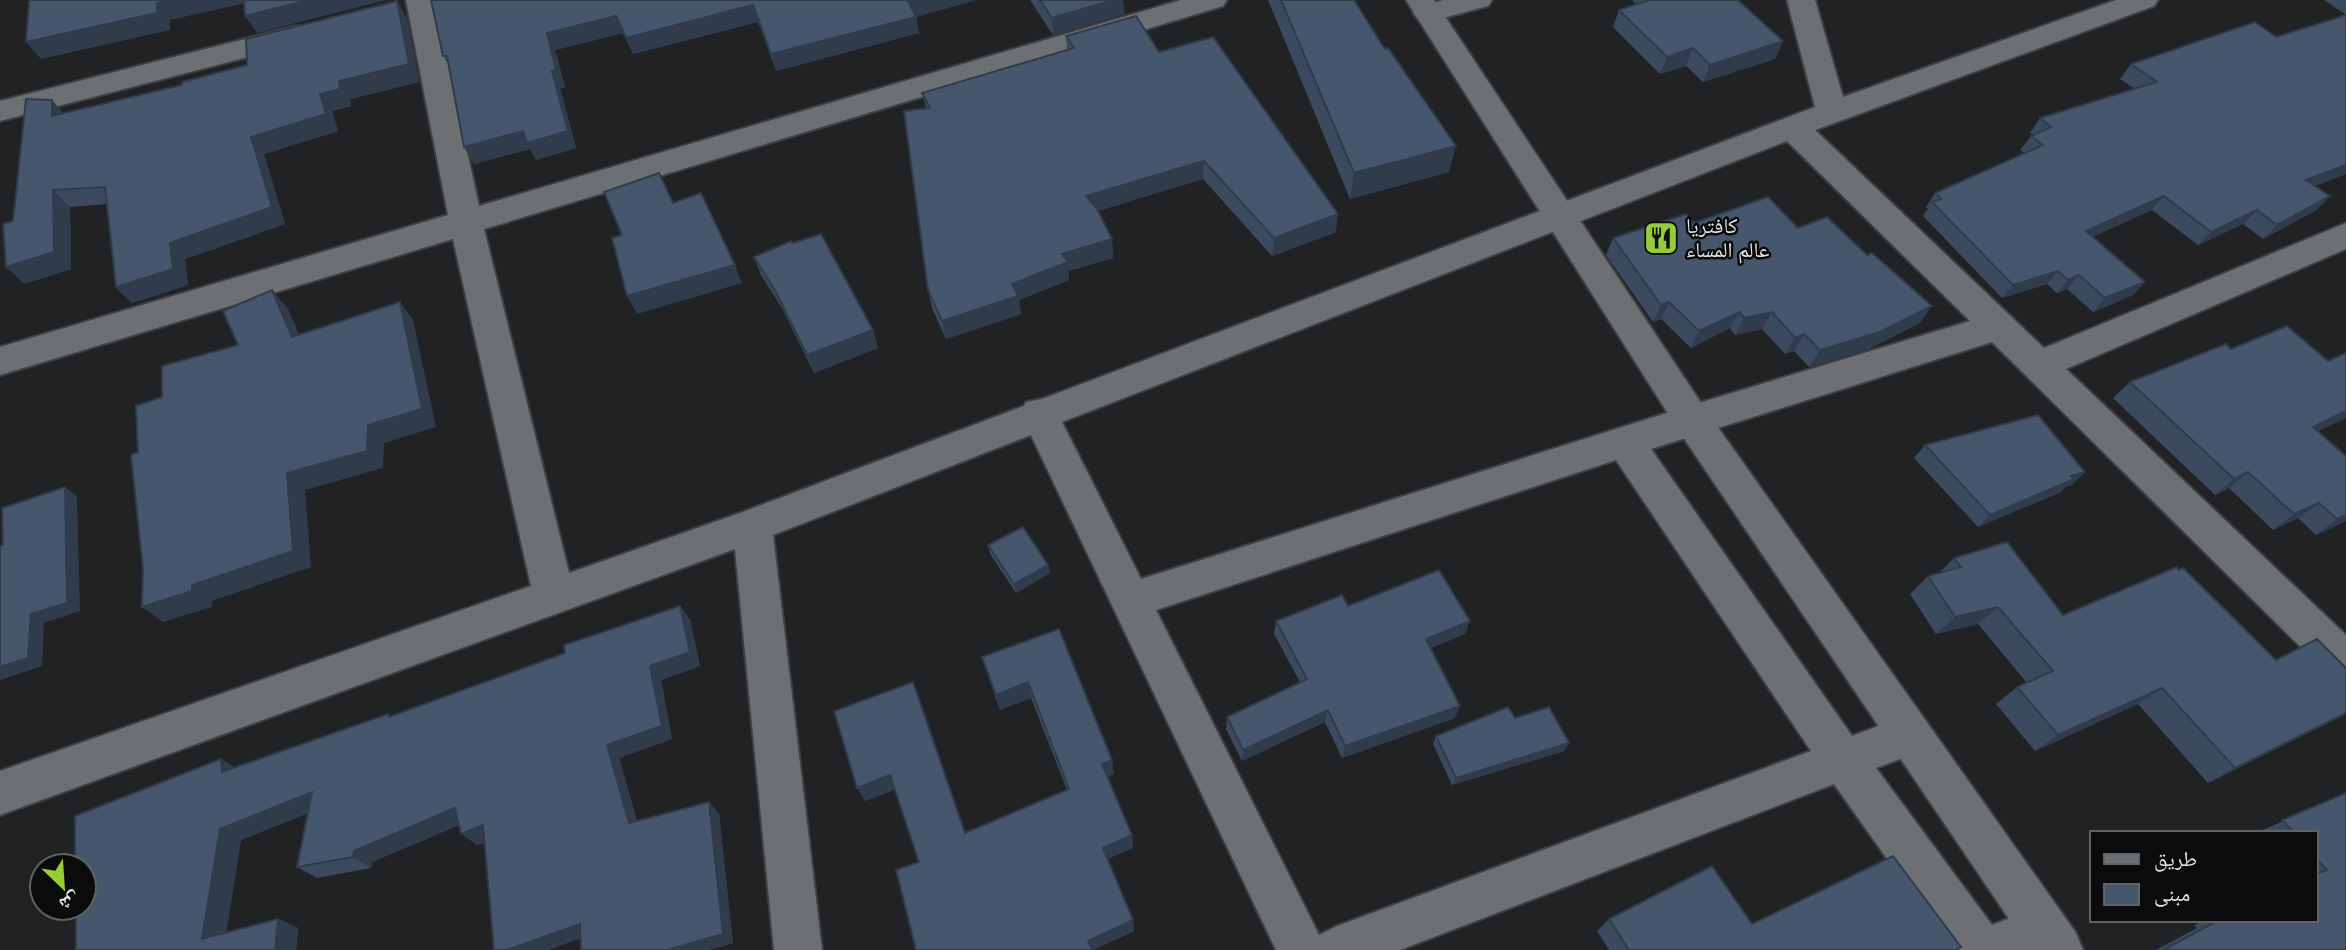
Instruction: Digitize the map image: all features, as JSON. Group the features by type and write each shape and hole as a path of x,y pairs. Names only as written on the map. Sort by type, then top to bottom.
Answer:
{"street":[{"path":"0,361 1213,0"},
{"path":"1478,0 1424,6 1692,420 2052,940 1990,950"},
{"path":"1801,0 1832,112"},
{"path":"0,793 752,526 1039,413 1832,112 2144,0"},
{"path":"417,3 554,597"},
{"path":"0,111 326,27"},
{"path":"1793,128 2038,366 2339,646"},
{"path":"2038,366 2346,235"},
{"path":"1130,600 1692,420 1997,327"},
{"path":"1039,413 1301,950"},
{"path":"1625,442 1843,760 1981,950"},
{"path":"752,526 798,950"},
{"path":"1337,950 1909,735"}],"building":[{"path":"29,0 171,0 157,3 157,13 26,42"},
{"path":"244,0 309,0 245,16"},
{"path":"431,0 913,0 908,1 916,17 771,54 753,5 626,38 616,16 547,33 556,70 552,71 568,131 527,143 523,131 464,147 447,56 443,56"},
{"path":"1040,0 1113,0 1052,18"},
{"path":"1281,0 1354,0 1385,49 1388,48 1456,146 1354,173"},
{"path":"1649,0 1738,0 1783,41 1710,65 1693,48 1667,57 1619,10"},
{"path":"397,1 409,64 339,81 340,89 320,94 326,114 251,137 272,207 170,243 173,269 116,287 105,187 53,190 54,252 6,267 3,224 13,221 26,99 52,100 52,116 182,85 182,82 247,65 246,39"},
{"path":"2346,15 2346,165 2306,180 2330,196 2277,225 2257,210 2211,232 2164,196 2086,231 2145,282 2105,298 2079,275 2068,280 2058,271 2013,285 1932,202 1941,199 1935,193 2043,145 2031,136 2051,127 2040,118 2157,82 2131,64 2255,22 2276,37"},
{"path":"1136,16 1159,52 1213,37 1338,214 1274,238 1204,161 1086,196 1097,209 1112,239 1062,254 1068,262 1012,284 1018,296 942,321 928,290 904,111 930,108 922,93 1074,48 1066,36"},
{"path":"659,173 673,203 701,193 735,265 627,296 612,238 622,235 604,192"},
{"path":"1768,197 1798,228 1827,217 1867,255 1872,253 1932,306 1880,332 1820,350 1804,334 1795,338 1772,312 1744,318 1740,312 1699,331 1669,302 1661,305 1613,238 1686,214 1694,223"},
{"path":"821,234 873,330 807,355 776,292 754,257 791,241 793,243"},
{"path":"272,290 292,337 400,302 422,409 368,425 367,451 287,473 293,551 192,585 192,591 142,607 143,569 131,455 138,452 136,406 162,397 162,366 238,345 223,311"},
{"path":"2287,326 2328,361 2346,353 2346,411 2313,427 2346,456 2346,515 2337,519 2319,503 2294,514 2248,472 2234,479 2130,382 2226,344 2231,349"},
{"path":"2038,415 2085,472 2071,476 2074,479 1990,515 1925,445"},
{"path":"65,487 67,603 31,614 28,658 0,667 2,508"},
{"path":"1023,527 1048,565 1014,584 988,545"},
{"path":"2007,542 2063,615 2177,567 2179,570 2183,568 2276,660 2317,639 2346,668 2346,713 2235,768 2162,688 2058,735 2017,687 2053,671 1998,607 1955,617 1928,576 1961,567 1954,558"},
{"path":"1439,570 1470,621 1426,639 1460,706 1345,746 1328,710 1243,750 1227,717 1307,679 1276,621 1342,595 1348,606"},
{"path":"680,606 690,652 650,666 662,726 607,745 629,823 709,802 723,934 667,950 581,950 580,924 507,950 494,950 483,825 461,834 455,808 354,851 353,857 297,867 312,792 220,829 202,939 278,919 275,950 76,950 76,922 98,922 98,852 75,852 75,816 221,759 222,772 388,714 389,717 565,653 564,645"},
{"path":"1059,629 1112,760 1102,764 1132,835 1103,848 1133,920 1088,941 1092,950 916,950 896,870 919,862 890,775 857,788 834,711 913,682 965,833 1069,789 1028,682 996,695 982,657"},
{"path":"1508,707 1515,718 1549,707 1569,743 1456,778 1436,736"},
{"path":"2346,793 2346,950 2163,950 2215,922 2318,922 2318,873 2327,870 2318,860 2318,831 2292,831 2282,820"},
{"path":"1893,856 1961,947 1956,950 1629,950 1609,919 1712,866 1752,924"}],"place":[{"name":"كافتريا عالم المساء","path":"1661,238"}]}
